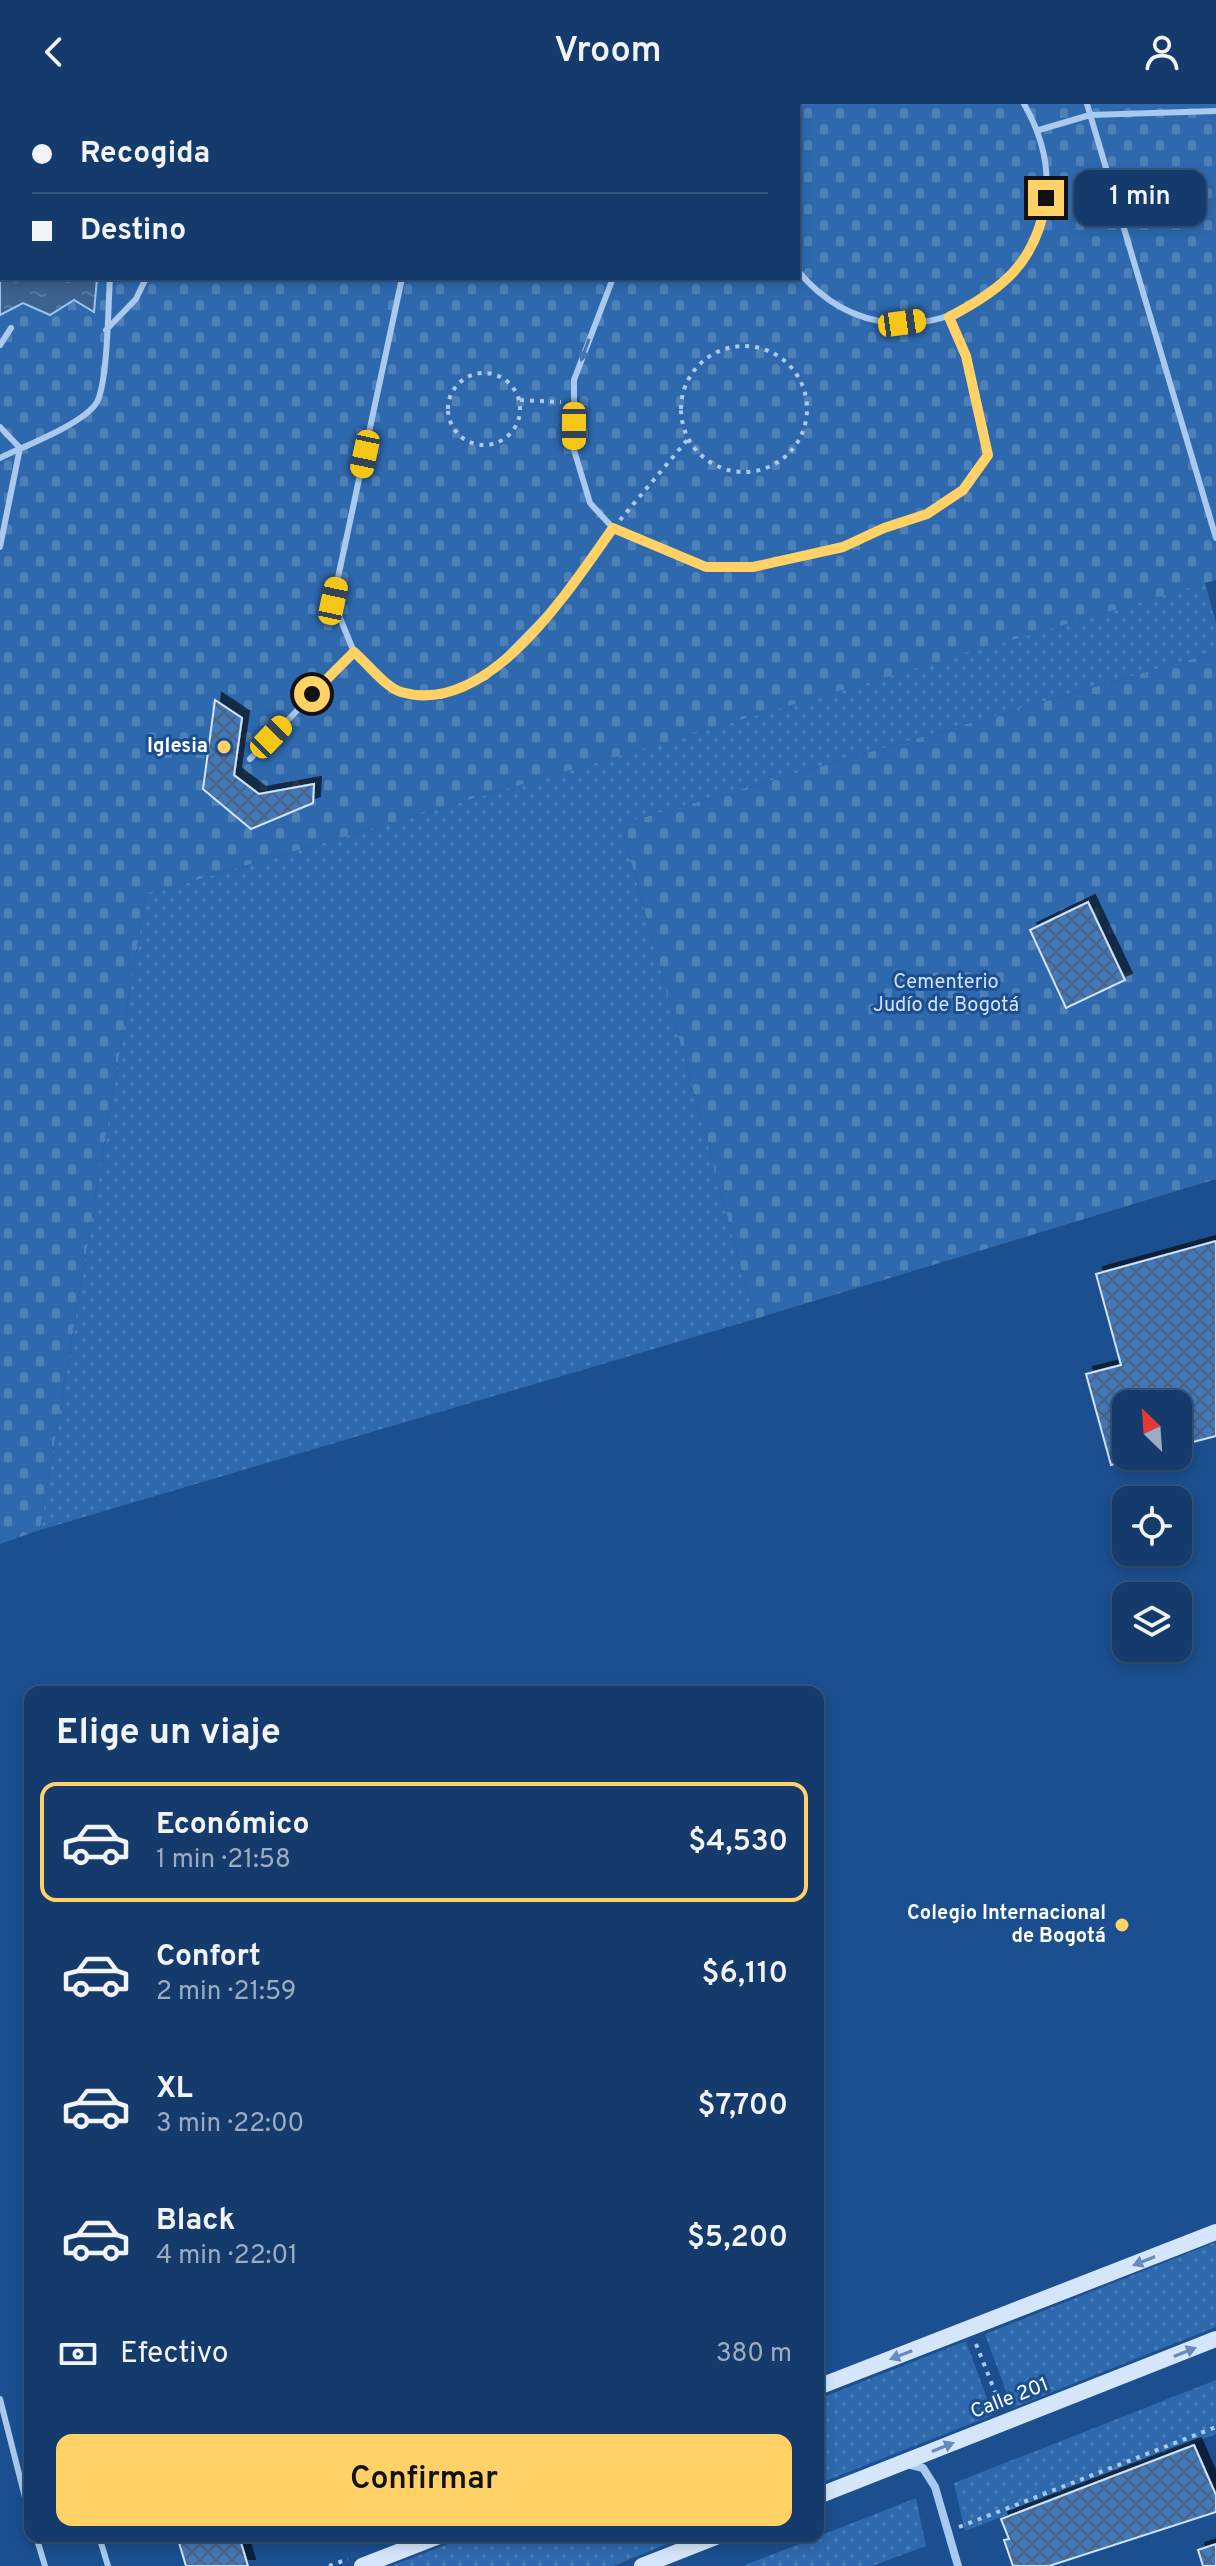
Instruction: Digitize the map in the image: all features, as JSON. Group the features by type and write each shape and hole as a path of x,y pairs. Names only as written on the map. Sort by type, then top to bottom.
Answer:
{"main road":[{"path":"824,2385 1216,2232"},
{"name":"Calle 201","path":"824,2494 1216,2339"},
{"path":"362,2566 424,2542"},
{"path":"642,2566 703,2542"}],"street":[{"path":"903,2463 923,2468 930,2478 958,2566"}],"lane":[{"path":"800,273 814,290 855,314 902,323 949,317 990,296 1023,263 1043,221 1049,175 1039,130 1024,104"},
{"path":"1087,104 1216,538"},
{"path":"1039,130 1090,115 1216,111"},
{"path":"0,458 83,416 96,402 110,280"},
{"path":"106,330 136,299 145,280"},
{"path":"402,280 333,601 354,652 398,692 441,696 486,677 562,599 613,528"},
{"path":"612,280 574,380 574,450 590,503 613,528 706,567 753,567 843,547 884,528 927,514 963,490 988,455 966,356 949,317"},
{"path":"0,345 11,328"},
{"path":"0,427 20,448"},
{"path":"0,547 20,448"},
{"path":"250,759 354,652"},
{"path":"0,2399 24,2493"},
{"path":"38,2542 45,2566"},
{"path":"101,2542 108,2566"}],"path":[{"path":"740,345 760,347 780,356 795,370 805,388 808,409 805,429 794,448 779,462 760,470 739,472 710,461 688,439 681,419 681,398 688,378 701,362 719,350 740,345"},
{"path":"475,374 498,374 515,389 520,400 517,424 499,442 487,445 464,439 449,420 447,408 455,387 475,374"},
{"path":"520,400 574,402"},
{"path":"613,528 688,439"},
{"path":"974,2338 1002,2412"},
{"path":"957,2528 1216,2427"}],"green space":[{"path":"800,104 1216,104 1216,580 146,895 40,1530 0,1544 0,280 800,280"},
{"path":"1205,583 1216,623 1216,652 621,824 755,1319 40,1530 146,895"},
{"name":"Cementerio Judío de Bogotá","path":"1216,652 1216,1179 755,1319 621,824"},
{"path":"1216,2242 1216,2327 1012,2408 985,2334"},
{"path":"966,2341 993,2415 824,2482 824,2397"},
{"path":"1216,2380 1216,2434 965,2531 954,2483"},
{"path":"916,2498 926,2546 872,2566 743,2566 804,2542 824,2542 824,2534"},
{"path":"453,2542 673,2542 613,2566 391,2566"}],"water":[{"path":"0,280 97,280 94,312 74,300 50,315 23,303 0,315"}],"building":[{"name":"Iglesia","path":"215,700 242,718 234,775 259,794 314,784 313,803 251,829 203,789"},
{"path":"1088,902 1125,980 1066,1008 1030,930"},
{"path":"1216,1241 1216,1436 1192,1442 1192,1390 1112,1390 1111,1465 1086,1374 1121,1365 1096,1274"},
{"path":"1194,2445 1216,2495 1216,2512 1049,2566 1013,2566 1004,2540 1009,2539 1001,2519"},
{"path":"179,2542 241,2542 248,2566 186,2566"},
{"path":"1216,2544 1216,2566 1203,2566 1198,2550"}],"place":[{"name":"Iglesia","path":"224,747"},
{"name":"Colegio Internacional de Bogotá","path":"1122,1925"}],"route":[{"path":"312,694 354,652 398,692 441,696 486,677 562,599 613,528 706,567 753,567 843,547 884,528 927,514 963,490 988,455 966,356 949,317 990,296 1023,263 1043,221 1046,198"}]}
